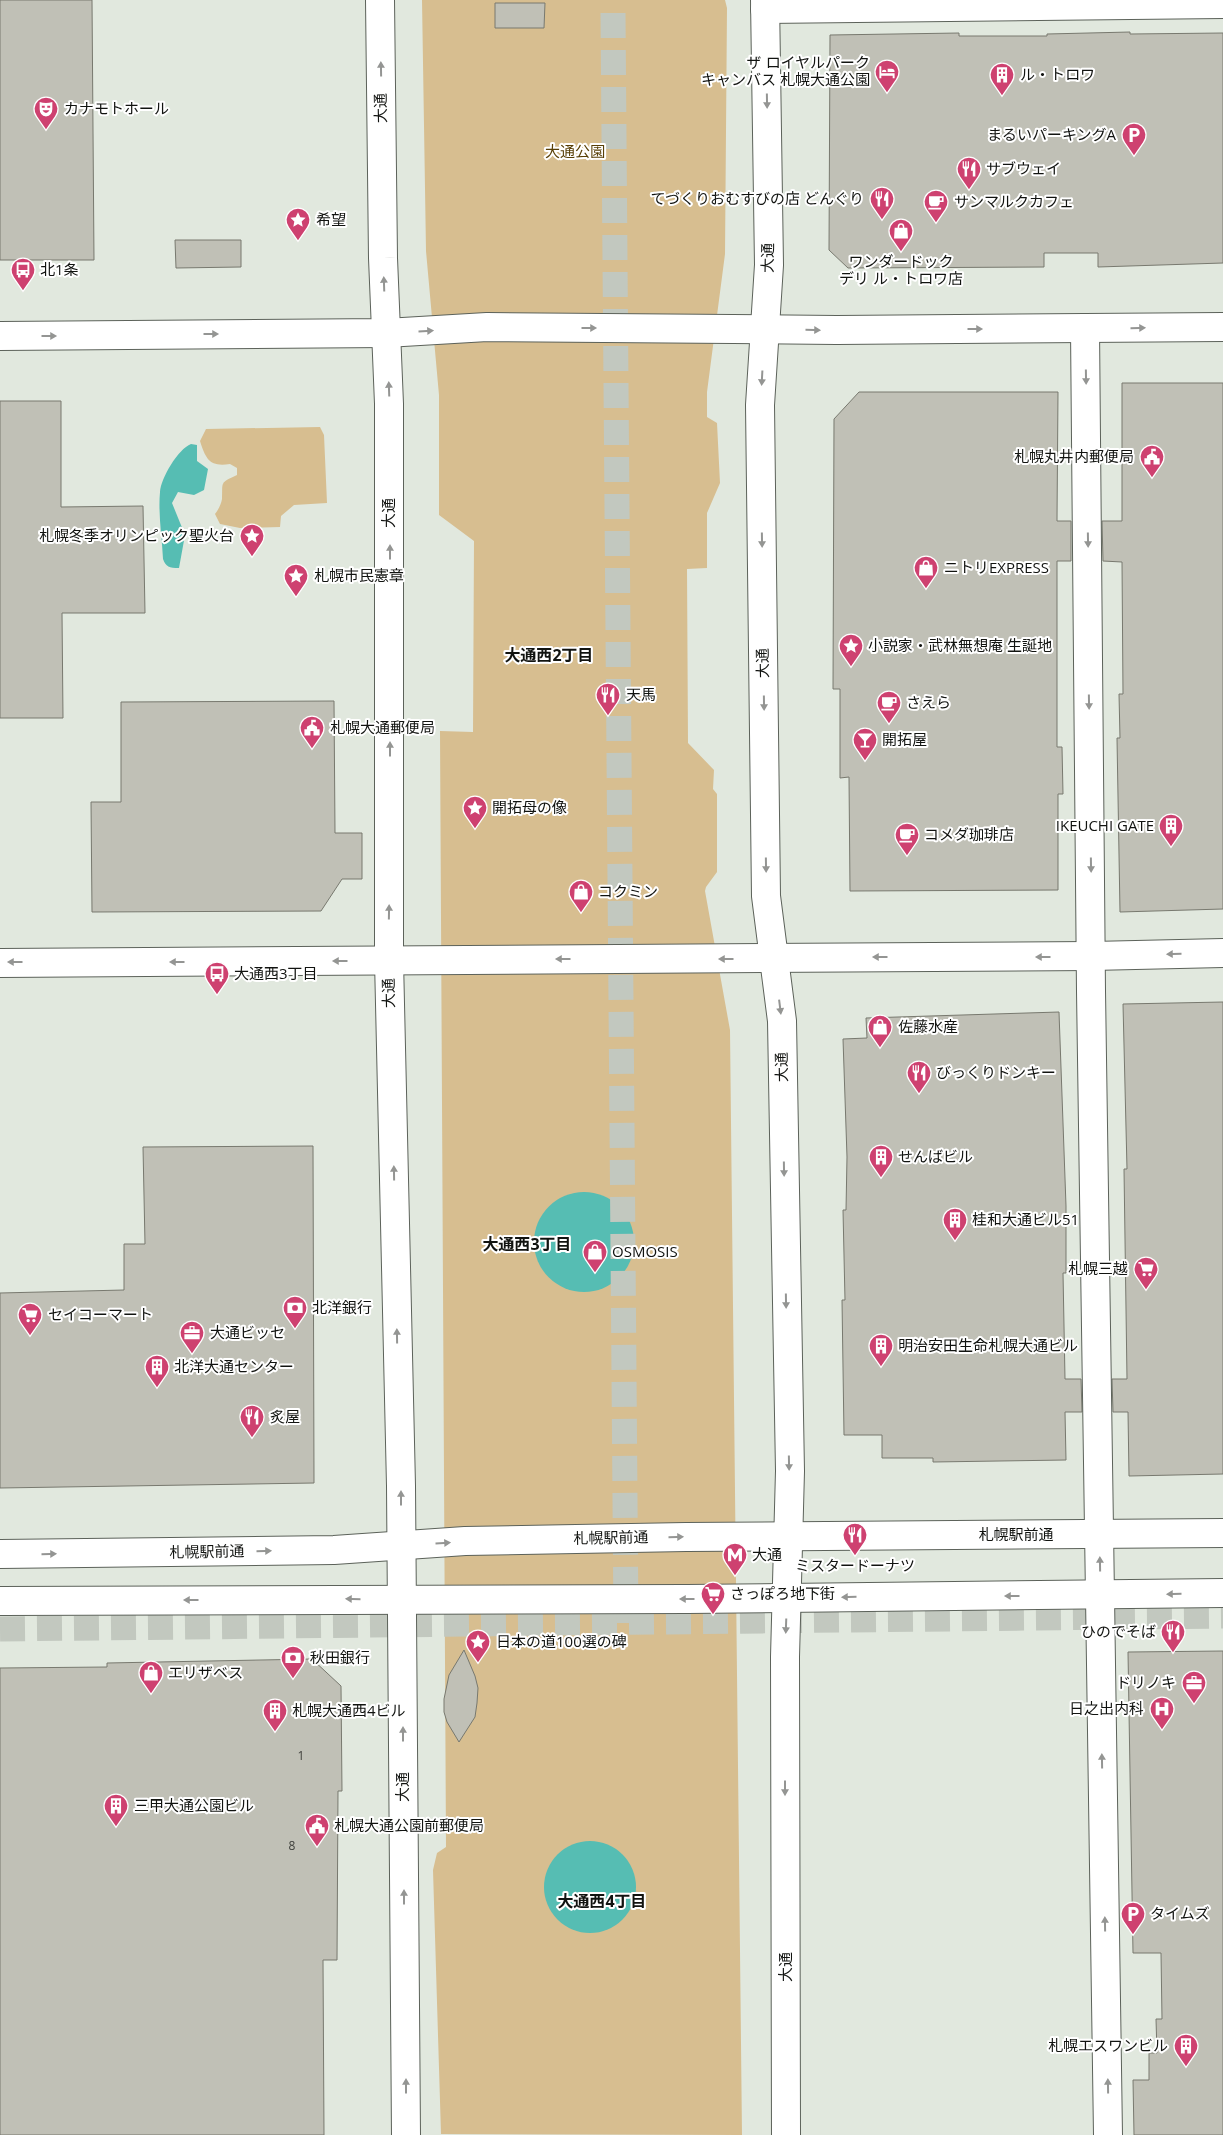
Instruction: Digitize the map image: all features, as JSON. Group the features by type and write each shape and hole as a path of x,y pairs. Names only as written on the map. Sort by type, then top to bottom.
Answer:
{"main road":[{"name":"大通","path":"380,0 383,258 389,424 389,960 402,1600 406,2135"},
{"name":"大通","path":"766,4 769,265 760,404 766,896 782,1030 790,1471 785,1657 786,2135"},
{"path":"766,4 1223,4"},
{"path":"0,336 386,333 487,327 764,329 1223,327"},
{"path":"1086,328 1099,1534 1108,2135"},
{"path":"0,963 1092,956 1223,953"},
{"name":"札幌駅前通","path":"0,1554 334,1550 474,1541 788,1536 1223,1533"},
{"path":"0,1602 787,1598 1223,1592"}],"green space":[{"name":"大通公園","path":"422,0 725,0 727,8 725,254 707,392 707,417 717,423 720,483 707,513 707,568 687,569 688,743 714,770 713,789 717,794 717,872 705,891 730,1030 742,2135 441,2134 433,1870 437,1853 446,1847 440,731 473,732 474,541 439,515 439,395 426,251"},
{"path":"320,427 324,435 327,503 294,505 281,516 280,527 240,528 220,524 215,514 222,501 222,486 227,480 237,475 237,468 230,464 223,465 210,461 204,453 200,441 206,429"}],"water":[{"path":"191,444 197,445 197,461 208,469 204,490 194,495 178,492 172,503 185,535 179,568 173,568 165,564 163,559 160,492 163,479 171,465 181,452"},
{"path":"584,1192 594,1193 612,1200 626,1214 633,1232 633,1252 626,1270 612,1284 594,1291 584,1292 574,1291 556,1284 542,1270 535,1252 534,1242 535,1232 542,1214 556,1200 574,1193"},
{"path":"590,1841 608,1844 623,1854 633,1869 636,1887 633,1905 623,1920 608,1930 590,1933 572,1930 557,1920 547,1905 544,1887 547,1869 557,1854 572,1844"}],"building":[{"name":"カナモトホール","path":"0,0 92,0 94,260 0,260"},
{"path":"495,3 545,3 544,28 495,28"},
{"path":"1130,32 1130,34 1223,33 1223,263 1098,267 1098,253 1044,253 1044,267 848,268 829,250 830,35 959,33 959,36 1047,36 1047,34"},
{"path":"175,240 241,240 241,267 176,268"},
{"path":"1122,383 1223,383 1223,909 1120,912 1117,738 1120,738 1119,694 1123,694 1122,562 1103,561 1102,521 1122,521"},
{"path":"859,392 1058,392 1057,521 1071,521 1071,561 1057,561 1057,747 1062,747 1063,794 1058,794 1058,890 850,891 849,777 840,778 840,689 833,689 834,419"},
{"path":"0,401 61,401 61,507 143,506 145,613 62,613 63,718 0,718"},
{"path":"334,701 335,833 362,833 362,879 342,879 321,911 92,912 91,802 121,802 121,702"},
{"path":"1223,1002 1223,1474 1129,1476 1128,1412 1113,1412 1112,1379 1127,1379 1124,1169 1127,1169 1123,1004"},
{"path":"1059,1012 1066,1206 1066,1273 1063,1273 1065,1379 1081,1379 1082,1412 1065,1412 1066,1460 933,1462 933,1458 882,1458 882,1435 844,1435 842,1300 845,1300 843,1210 846,1210 847,1157 843,1039 867,1038 866,1018"},
{"name":"北洋大通センター","path":"313,1146 314,1483 0,1488 0,1293 124,1290 124,1244 145,1244 143,1147"},
{"path":"464,1650 478,1688 475,1717 459,1742 447,1722 444,1712 444,1699 449,1675"},
{"path":"1223,1651 1223,2135 1134,2135 1133,2080 1149,2080 1149,2053 1157,2053 1156,2019 1162,2019 1161,1953 1133,1953 1128,1652"},
{"path":"312,1659 341,1686 342,1791 338,1791 337,1960 323,1960 324,2135 0,2135 0,1668 107,1667 107,1663"}],"tunnel":[{"path":"613,13 626,1623"},
{"path":"0,1629 1223,1616"}],"place":[{"name":"ザ ロイヤルパーク キャンバス 札幌大通公園","path":"887,93"},
{"name":"ル・トロワ","path":"1002,96"},
{"name":"カナモトホール","path":"46,130"},
{"name":"まるいパーキングA","path":"1134,156"},
{"name":"サブウェイ","path":"969,190"},
{"name":"てづくりおむすびの店 どんぐり","path":"882,220"},
{"name":"サンマルクカフェ","path":"936,223"},
{"name":"希望","path":"298,241"},
{"name":"ワンダードック デリ ル・トロワ店","path":"901,252"},
{"name":"北1条","path":"23,291"},
{"name":"札幌丸井内郵便局","path":"1152,478"},
{"name":"札幌冬季オリンピック聖火台","path":"252,557"},
{"name":"ニトリEXPRESS","path":"926,589"},
{"name":"札幌市民憲章","path":"296,597"},
{"name":"小説家・武林無想庵 生誕地","path":"851,667"},
{"name":"天馬","path":"608,716"},
{"name":"さえら","path":"889,724"},
{"name":"札幌大通郵便局","path":"312,749"},
{"name":"開拓屋","path":"865,761"},
{"name":"開拓母の像","path":"475,829"},
{"name":"IKEUCHI GATE","path":"1171,847"},
{"name":"コメダ珈琲店","path":"907,856"},
{"name":"コクミン","path":"581,913"},
{"name":"大通西3丁目","path":"217,995"},
{"name":"佐藤水産","path":"880,1048"},
{"name":"びっくりドンキー","path":"919,1094"},
{"name":"せんばビル","path":"881,1178"},
{"name":"桂和大通ビル51","path":"955,1241"},
{"name":"OSMOSIS","path":"595,1273"},
{"name":"札幌三越","path":"1146,1290"},
{"name":"北洋銀行","path":"295,1329"},
{"name":"セイコーマート","path":"30,1336"},
{"name":"大通ビッセ","path":"192,1354"},
{"name":"明治安田生命札幌大通ビル","path":"881,1367"},
{"name":"北洋大通センター","path":"157,1388"},
{"name":"炙屋","path":"252,1438"},
{"name":"ミスタードーナツ","path":"855,1556"},
{"name":"大通","path":"735,1576"},
{"name":"さっぽろ地下街","path":"713,1615"},
{"name":"ひのでそば","path":"1173,1653"},
{"name":"日本の道100選の碑","path":"478,1663"},
{"name":"秋田銀行","path":"293,1679"},
{"name":"エリザベス","path":"151,1694"},
{"name":"ドリノキ","path":"1194,1704"},
{"name":"日之出内科","path":"1162,1730"},
{"name":"札幌大通西4ビル","path":"275,1732"},
{"name":"三甲大通公園ビル","path":"116,1827"},
{"name":"札幌大通公園前郵便局","path":"317,1847"},
{"name":"タイムズ","path":"1133,1935"},
{"name":"札幌エスワンビル","path":"1186,2067"}],"district":[{"name":"大通西2丁目","path":"549,655"},
{"name":"大通西3丁目","path":"527,1244"},
{"name":"大通西4丁目","path":"602,1901"}]}
